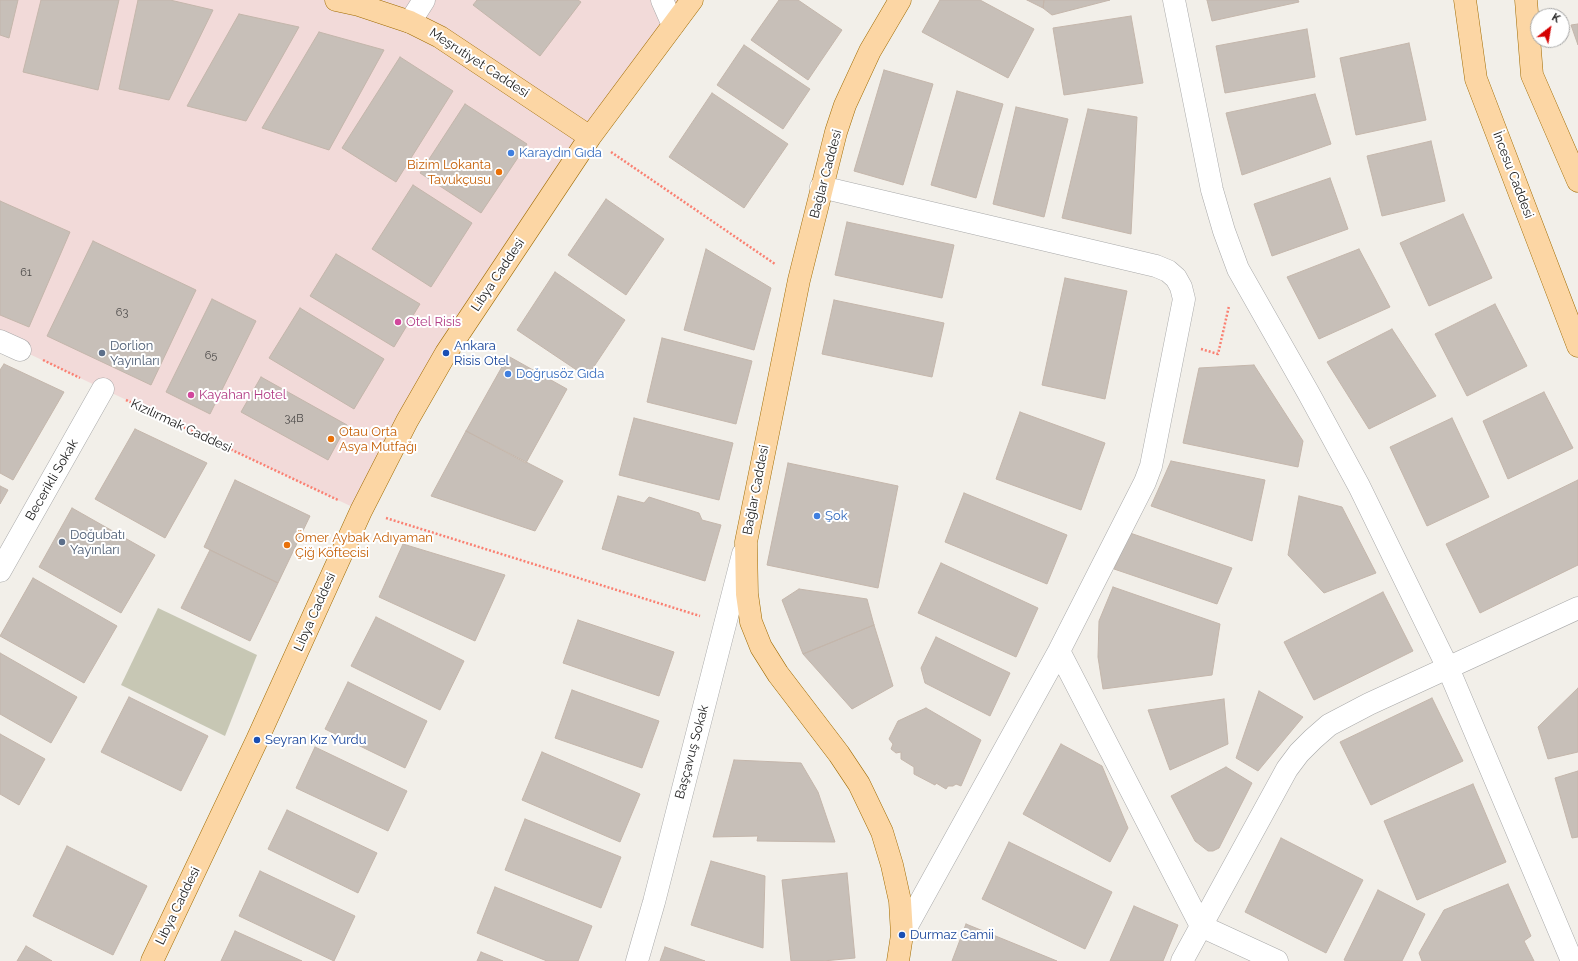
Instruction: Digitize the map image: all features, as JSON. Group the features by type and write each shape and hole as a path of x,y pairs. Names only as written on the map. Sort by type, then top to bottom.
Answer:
{"main road":[{"name":"Meşrutiyet Caddesi","path":"336,0 359,5 410,22 458,48 590,137"},
{"name":"Libya Caddesi","path":"152,961 258,740 361,511 407,421 446,353 590,137 692,0"},
{"name":"Bağlar Caddesi","path":"898,961 902,935 900,901 892,865 882,832 859,784 839,754 778,674 761,647 751,622 747,594 746,542 799,280 836,132 845,105 870,51 900,0"},
{"name":"İncesu Caddesi","path":"1465,0 1476,79 1578,346"},
{"path":"1526,0 1532,76 1578,181"}],"street":[{"path":"410,22 424,0"},
{"path":"662,0 673,25"},
{"path":"1174,0 1212,190 1224,231 1238,269 1359,486 1448,668 1572,961"},
{"path":"822,187 1156,266 1168,271 1176,278 1179,282 1184,299 1151,466 1138,498 1059,651 902,935"},
{"path":"0,341 20,350"},
{"name":"Becerikli Sokak","path":"0,571 103,389"},
{"name":"Başçavuş Sokak","path":"637,961 746,542"},
{"path":"1182,961 1287,769 1308,744 1329,725 1578,608"},
{"path":"1059,651 1201,926 1277,961"}],"path":[{"path":"590,137 799,280"},
{"path":"1203,343 1201,350 1218,354 1238,269"},
{"name":"Kızılırmak Caddesi","path":"20,350 361,511 725,624"}],"shaded area":[{"path":"0,0 692,0 590,137 361,511 4,342 0,346"},
{"path":"158,608 257,655 225,736 121,685"}],"building":[{"path":"0,0 18,0 9,38 0,35"},
{"path":"41,0 119,0 98,90 23,72"},
{"path":"138,0 170,0 213,10 169,100 119,89"},
{"path":"477,0 578,0 581,2 540,56 473,5"},
{"path":"779,0 798,0 842,30 808,80 751,40"},
{"path":"940,0 980,0 1034,29 1008,78 922,32"},
{"path":"1027,0 1044,0 1043,8"},
{"path":"1044,0 1110,0 1052,15 1043,8"},
{"path":"1207,0 1298,0 1299,2 1212,21"},
{"path":"239,14 299,27 246,121 187,106"},
{"path":"1131,16 1143,83 1064,95 1053,28"},
{"path":"1578,24 1578,45 1571,25"},
{"path":"1307,29 1315,77 1225,93 1216,46"},
{"path":"319,32 384,50 329,150 262,128"},
{"path":"1409,43 1426,120 1356,135 1340,58"},
{"path":"744,45 810,89 783,129 717,85"},
{"path":"400,57 453,91 396,182 342,148"},
{"path":"884,70 933,84 903,185 854,171"},
{"path":"957,91 1003,104 976,198 931,185"},
{"path":"712,93 788,144 744,208 669,157"},
{"path":"1315,94 1331,144 1242,175 1226,113"},
{"path":"465,104 527,144 481,213 420,173"},
{"path":"1016,107 1068,119 1044,217 993,204"},
{"path":"1088,109 1137,117 1131,234 1062,218"},
{"path":"1431,141 1445,201 1382,216 1367,156"},
{"path":"1330,178 1348,229 1272,256 1254,204"},
{"path":"413,185 472,223 431,287 372,249"},
{"path":"606,199 664,239 626,295 568,255"},
{"path":"0,201 70,232 29,327 0,315"},
{"path":"1463,214 1492,278 1429,306 1400,243"},
{"path":"847,222 954,245 942,298 835,275"},
{"path":"93,241 196,290 151,385 47,336"},
{"path":"706,249 771,288 754,350 684,330"},
{"path":"1359,249 1390,307 1319,339 1287,277"},
{"path":"336,254 420,304 394,347 310,296"},
{"path":"555,272 625,320 587,377 517,330"},
{"path":"1065,278 1127,291 1105,399 1042,385"},
{"path":"212,299 256,321 210,414 166,392"},
{"path":"834,300 944,323 932,377 822,354"},
{"path":"1495,304 1527,366 1467,396 1435,334"},
{"path":"300,308 384,359 354,409 269,358"},
{"path":"1392,329 1436,396 1369,429 1327,362"},
{"path":"662,338 752,361 736,424 647,402"},
{"path":"508,356 567,389 526,463 466,431"},
{"path":"4,364 64,392 13,480 0,473 0,370"},
{"path":"1254,365 1303,441 1298,467 1183,443 1199,368"},
{"path":"261,377 347,425 328,460 241,412"},
{"path":"1544,392 1573,448 1508,479 1483,421"},
{"path":"1020,412 1105,443 1081,510 996,479"},
{"path":"634,418 733,443 719,500 619,475"},
{"path":"1452,418 1489,497 1427,526 1390,447"},
{"path":"135,429 207,463 165,538 95,499"},
{"path":"466,431 563,481 535,531 431,496"},
{"path":"1171,461 1265,480 1252,541 1151,506"},
{"path":"788,463 898,486 878,588 767,565"},
{"path":"235,480 310,516 278,583 204,547"},
{"path":"1578,480 1578,565 1480,613 1446,544"},
{"path":"0,486 8,490 0,504"},
{"path":"964,493 1067,535 1047,584 945,542"},
{"path":"618,496 644,503 649,497 699,513 702,520 721,525 705,581 602,549"},
{"path":"1299,496 1342,507 1376,573 1324,593 1288,555"},
{"path":"72,508 155,555 121,613 39,567"},
{"path":"1130,533 1232,568 1217,604 1114,569"},
{"path":"403,544 505,575 475,641 379,597"},
{"path":"210,550 278,583 250,641 181,608"},
{"path":"941,563 1038,608 1016,657 918,613"},
{"path":"33,578 117,626 84,683 0,636"},
{"path":"1113,587 1220,624 1212,675 1103,689 1098,657 1099,621"},
{"path":"799,589 867,599 874,625 803,654 782,600"},
{"path":"1383,592 1413,651 1314,700 1284,642"},
{"path":"376,617 464,661 440,710 351,666"},
{"path":"578,620 674,652 659,696 563,663"},
{"path":"874,625 893,686 852,709 803,654"},
{"path":"936,637 1010,673 990,716 925,683 921,668"},
{"path":"0,653 77,697 51,743 0,714"},
{"path":"348,682 427,721 405,768 325,729"},
{"path":"1578,688 1578,752 1548,759 1538,727"},
{"path":"572,690 659,721 642,768 555,738"},
{"path":"1259,691 1303,717 1258,771 1236,758"},
{"path":"129,697 208,736 181,791 101,752"},
{"path":"1432,698 1463,761 1371,805 1340,742"},
{"path":"1224,699 1228,744 1170,770 1148,710"},
{"path":"926,708 981,740 961,786 956,784 953,786 948,786 946,789 914,774 914,767 901,759 901,752 896,753 891,749 893,744 889,739 898,721"},
{"path":"0,734 45,759 19,805 0,794"},
{"path":"1061,744 1102,766 1128,828 1110,862 1023,814"},
{"path":"315,747 407,791 388,831 296,788"},
{"path":"542,752 640,794 620,842 522,800"},
{"path":"734,760 801,763 818,792 835,842 757,841 758,836 713,837"},
{"path":"1226,767 1252,783 1219,848 1213,851 1208,851 1195,841 1171,796"},
{"path":"1578,771 1578,837 1572,838 1555,778"},
{"path":"1473,784 1506,862 1417,900 1384,821"},
{"path":"287,810 377,853 358,893 268,849"},
{"path":"525,819 621,857 601,908 505,870"},
{"path":"1281,838 1363,880 1326,953 1245,912"},
{"path":"1009,842 1112,892 1085,949 982,899"},
{"path":"67,846 147,886 113,955 33,916"},
{"path":"711,861 765,876 763,948 691,925"},
{"path":"260,871 355,916 334,961 239,916"},
{"path":"847,873 855,958 823,961 791,961 782,880"},
{"path":"1508,884 1531,936 1524,941 1534,961 1422,961 1419,953 1444,910"},
{"path":"495,887 592,926 578,961 547,961 477,933"},
{"path":"1378,890 1425,914 1402,961 1346,961 1344,960"},
{"path":"1134,906 1178,925 1163,961 1110,961"},
{"path":"966,924 1057,961 952,961"},
{"path":"235,931 302,961 221,961"},
{"path":"26,946 52,961 17,961"},
{"path":"665,947 705,961 660,961"},
{"path":"481,952 503,961 477,961"}],"place":[{"name":"Karaydın Gıda","path":"511,153"},
{"name":"Bizim Lokanta Tavukçusu","path":"499,172"},
{"name":"Otel Risis","path":"398,322"},
{"name":"Dorlion Yayınları","path":"102,353"},
{"name":"Ankara Risis Otel","path":"446,353"},
{"name":"Doğrusöz Gıda","path":"508,374"},
{"name":"Kayahan Hotel","path":"191,395"},
{"name":"Otau Orta Asya Mutfağı","path":"331,439"},
{"name":"Şok","path":"817,516"},
{"name":"Doğubatı Yayınları","path":"62,542"},
{"name":"Ömer Aybak Adıyaman Çiğ Köftecisi","path":"287,545"},
{"name":"Seyran Kız Yurdu","path":"257,740"},
{"name":"Durmaz Camii","path":"902,935"}]}
